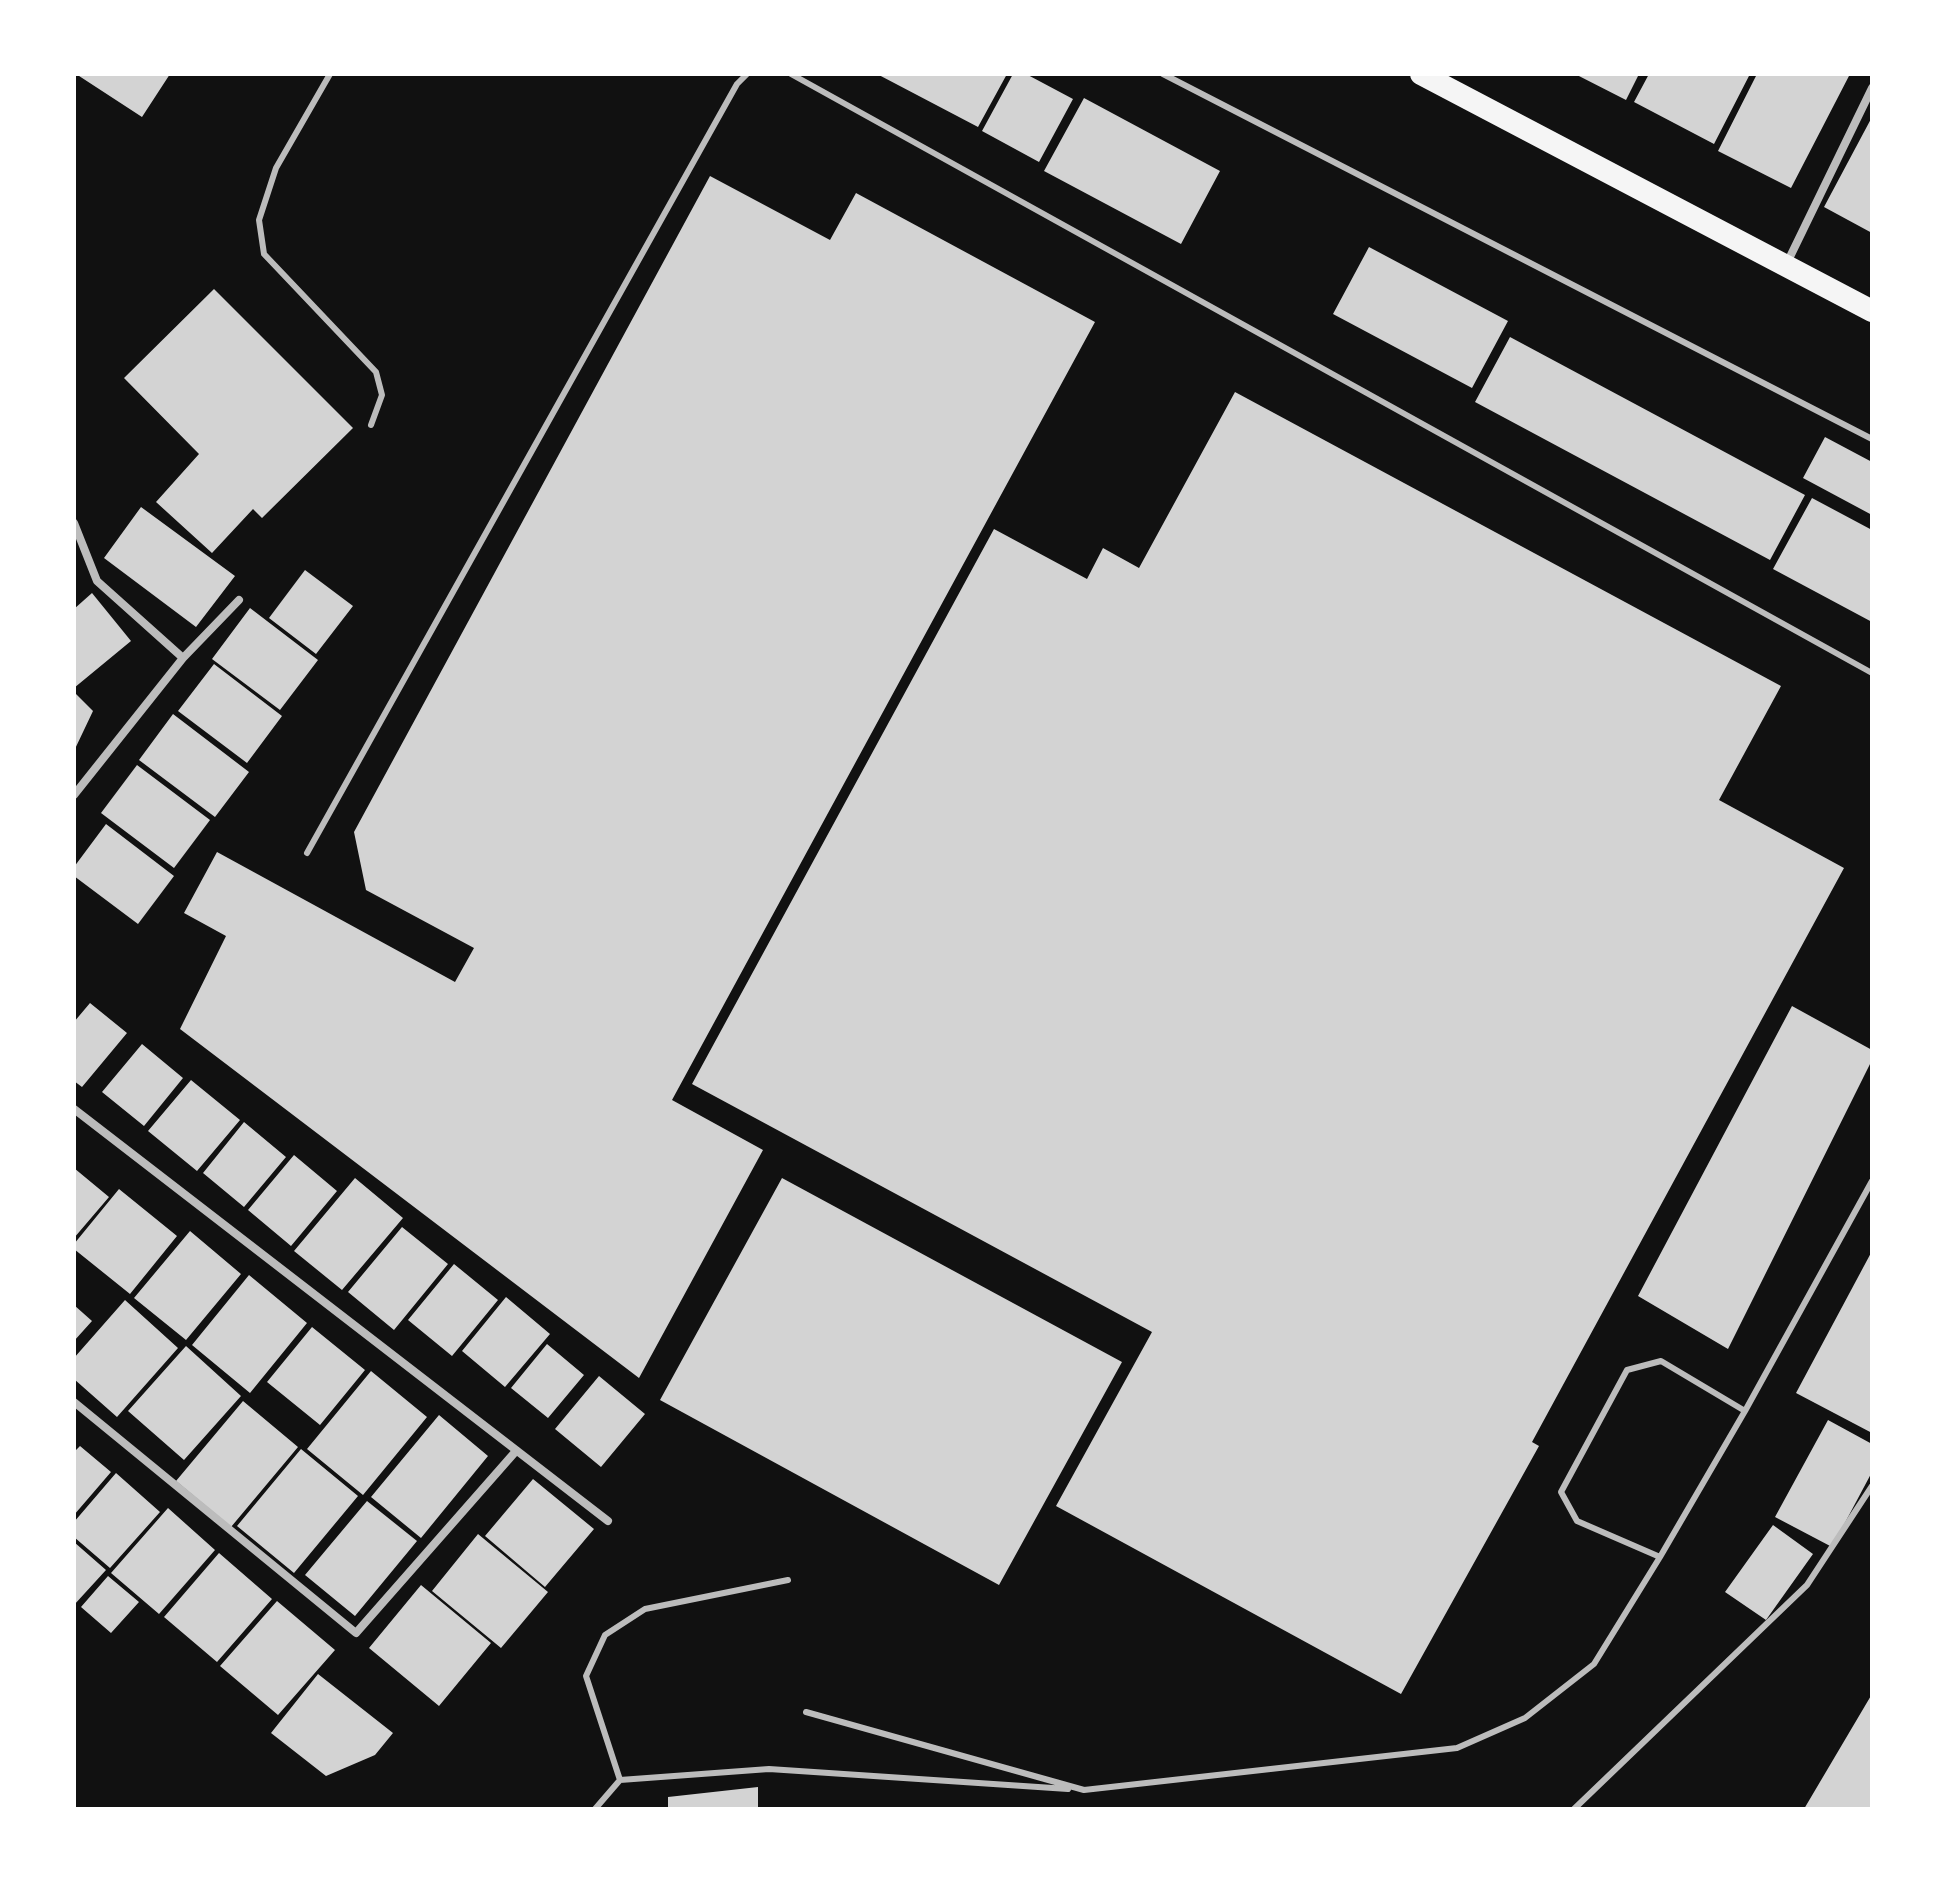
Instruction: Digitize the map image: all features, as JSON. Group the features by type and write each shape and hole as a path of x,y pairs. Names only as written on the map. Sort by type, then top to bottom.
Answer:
{"highway":[{"path":"1421,74 1872,311"}],"street":[{"path":"1785,266 1872,88"},
{"path":"74,523 97,581 183,658"},
{"path":"74,795 183,658 239,600"},
{"path":"74,1109 608,1521"},
{"path":"74,1402 356,1633 516,1451"}],"lane":[{"path":"330,74 276,168 259,220 264,254 376,372 382,395 371,425"},
{"path":"307,853 737,84 747,74"},
{"path":"791,74 1872,673"},
{"path":"1163,74 1872,439"},
{"path":"595,1809 620,1780 769,1769 1084,1790 1457,1748 1525,1718 1594,1664 1745,1411 1872,1181"},
{"path":"1660,1557 1577,1521 1561,1492 1627,1370 1661,1361 1745,1411"},
{"path":"1574,1809 1807,1585 1872,1486"},
{"path":"620,1780 586,1676 605,1635 645,1609 788,1580"},
{"path":"806,1712 1084,1790"}],"building":[{"path":"76,74 170,74 142,117"},
{"path":"877,74 1007,74 978,127"},
{"path":"1013,74 1026,74 1073,99 1039,162 982,131"},
{"path":"1575,74 1639,74 1626,100"},
{"path":"1649,74 1750,74 1714,144 1634,102"},
{"path":"1757,74 1850,74 1791,188 1718,151"},
{"path":"1084,98 1220,171 1181,244 1044,171"},
{"path":"1872,117 1872,233 1824,207"},
{"path":"710,176 830,240 856,193 1095,322 672,1100 763,1150 639,1378 180,1029 226,936 184,913 217,852 455,982 474,948 366,890 354,832"},
{"path":"1369,247 1508,321 1472,388 1333,314"},
{"path":"214,289 353,428 262,518 253,509 212,553 156,502 199,454 124,378"},
{"path":"1510,337 1805,495 1770,560 1475,402"},
{"path":"1235,392 1781,686 1719,800 1844,868 1532,1442 1539,1446 1401,1694 1056,1506 1152,1332 692,1084 994,529 1087,579 1103,548 1139,568"},
{"path":"1825,437 1872,462 1872,515 1803,478"},
{"path":"1812,498 1872,530 1872,622 1773,569"},
{"path":"141,507 235,576 196,627 104,558"},
{"path":"305,570 353,606 316,654 269,618"},
{"path":"92,593 131,641 74,688 74,609"},
{"path":"250,608 318,660 280,710 212,659"},
{"path":"214,664 282,716 247,763 178,711"},
{"path":"74,692 93,711 74,751"},
{"path":"173,714 249,772 215,817 139,760"},
{"path":"137,765 210,820 174,868 101,813"},
{"path":"106,824 174,876 138,924 74,876 74,867"},
{"path":"90,1003 127,1033 82,1087 74,1081 74,1022"},
{"path":"1792,1006 1872,1050 1872,1060 1728,1349 1638,1296"},
{"path":"142,1044 183,1078 144,1126 102,1092"},
{"path":"191,1080 240,1120 197,1171 148,1131"},
{"path":"244,1122 286,1157 244,1207 203,1173"},
{"path":"294,1155 337,1191 291,1246 248,1210"},
{"path":"74,1168 109,1197 74,1238"},
{"path":"355,1178 403,1218 342,1290 294,1251"},
{"path":"782,1178 1122,1362 999,1585 660,1400"},
{"path":"119,1189 177,1236 130,1294 74,1249 74,1244"},
{"path":"402,1227 448,1264 394,1330 348,1292"},
{"path":"190,1231 241,1274 186,1340 134,1298"},
{"path":"1872,1251 1872,1433 1796,1393"},
{"path":"454,1264 498,1300 452,1356 408,1320"},
{"path":"249,1275 307,1323 250,1393 192,1345"},
{"path":"506,1297 550,1334 505,1387 462,1351"},
{"path":"125,1300 178,1348 117,1417 74,1379 74,1358"},
{"path":"74,1305 92,1321 74,1341"},
{"path":"312,1327 365,1370 320,1425 267,1382"},
{"path":"547,1344 584,1375 548,1418 511,1388"},
{"path":"186,1346 241,1396 184,1460 128,1411"},
{"path":"371,1371 427,1417 363,1495 307,1449"},
{"path":"599,1376 645,1414 601,1467 555,1429"},
{"path":"243,1401 298,1447 231,1527 176,1481"},
{"path":"439,1415 488,1456 421,1538 371,1497"},
{"path":"1828,1420 1872,1444 1872,1472 1832,1547 1775,1517"},
{"path":"80,1446 111,1472 74,1515 74,1452"},
{"path":"301,1449 358,1496 294,1573 237,1526"},
{"path":"116,1473 160,1512 110,1568 74,1537 74,1522"},
{"path":"533,1479 594,1529 545,1587 485,1536"},
{"path":"367,1501 417,1541 355,1616 305,1575"},
{"path":"168,1508 215,1550 159,1614 111,1573"},
{"path":"1773,1525 1813,1554 1766,1620 1725,1592"},
{"path":"478,1534 548,1592 501,1648 432,1591"},
{"path":"74,1542 106,1570 74,1605"},
{"path":"219,1553 272,1599 217,1662 164,1617"},
{"path":"108,1576 139,1602 111,1633 81,1607"},
{"path":"421,1585 491,1643 439,1706 369,1648"},
{"path":"277,1601 335,1650 278,1715 220,1666"},
{"path":"318,1674 393,1733 375,1755 326,1776 271,1733"},
{"path":"1872,1694 1872,1809 1804,1809"},
{"path":"758,1787 758,1809 668,1809 668,1797"}]}
